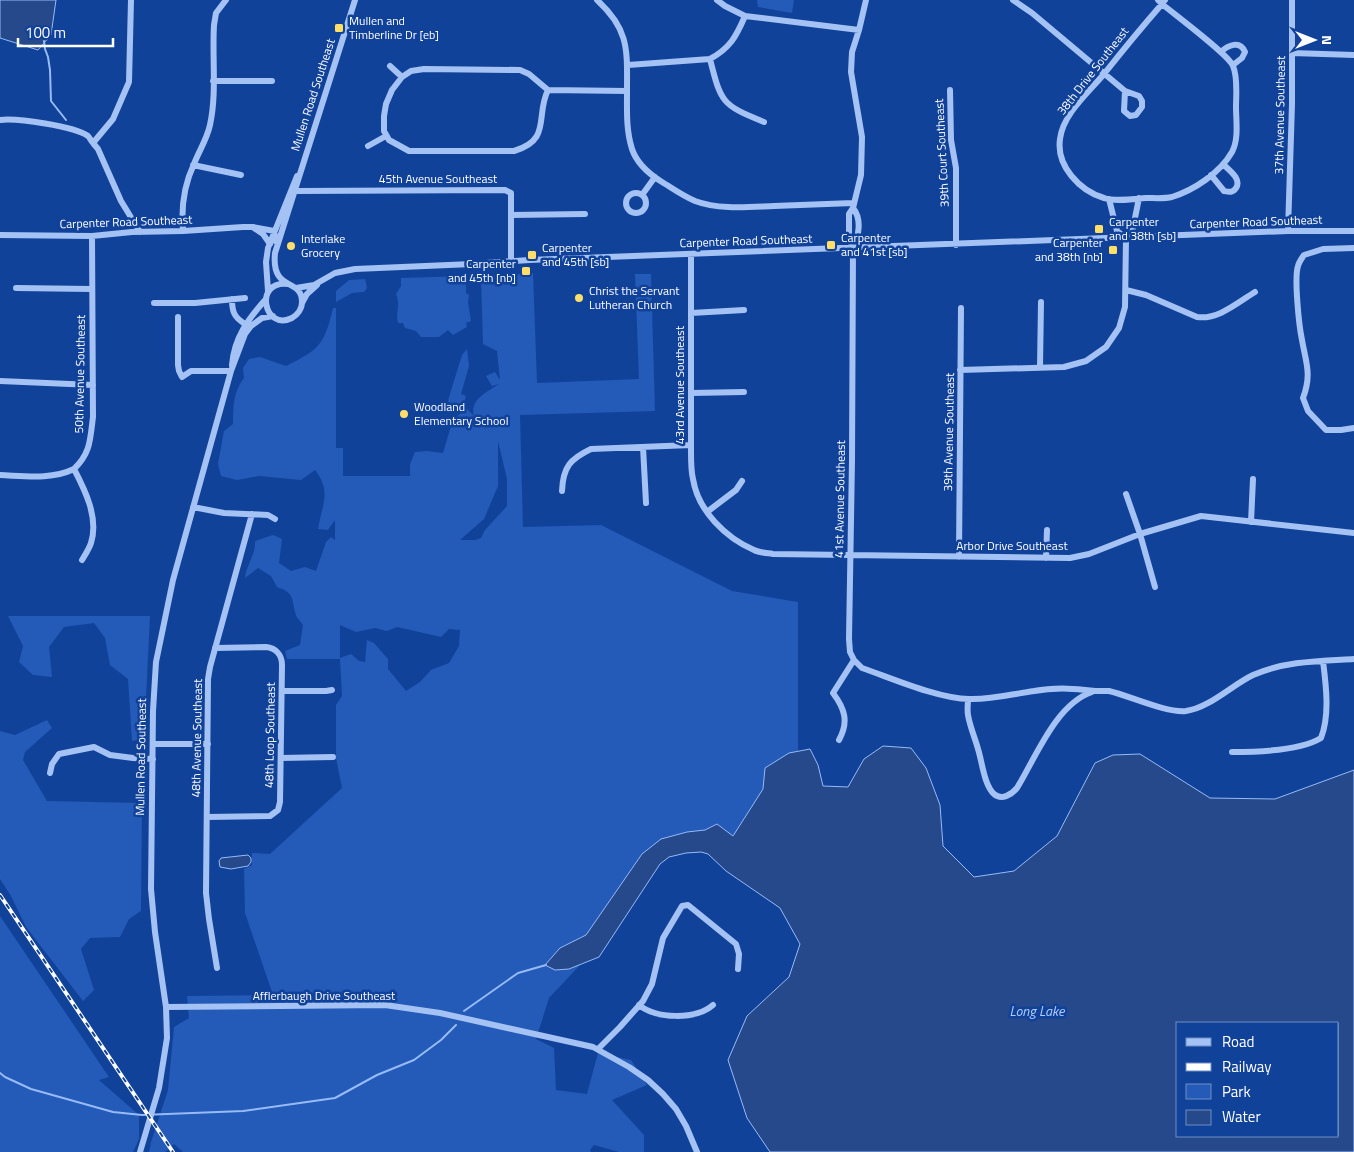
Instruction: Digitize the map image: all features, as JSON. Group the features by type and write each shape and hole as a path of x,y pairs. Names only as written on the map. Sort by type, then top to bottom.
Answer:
{"street":[{"path":"93,143 113,118 129,82 131,0"},
{"path":"183,231 183,202 193,165 210,128 214,25 216,13 226,0"},
{"name":"Mullen Road Southeast","path":"268,292 266,262 270,244 300,168 355,0"},
{"path":"596,0 620,26 628,65 627,127 632,150 640,164 655,177 695,201 714,206 853,206"},
{"path":"717,0 744,16 859,30"},
{"name":"41st Avenue Southeast","path":"854,660 850,652 849,640 853,248 849,239 849,214 861,175 862,137 851,72 852,52 866,0"},
{"path":"1013,0 1032,13 1125,91"},
{"name":"37th Avenue Southeast","path":"1288,231 1292,0"},
{"path":"1162,1 1221,52 1233,65 1244,56 1245,52 1238,45 1225,48 1221,52"},
{"name":"38th Drive Southeast","path":"1162,1 1069,115 1060,139 1060,153 1065,167 1074,181 1088,191 1105,198 1170,198 1187,191 1211,175 1223,164 1236,142 1236,82 1233,65"},
{"path":"628,65 710,60 732,43 744,16"},
{"path":"1292,53 1354,55"},
{"path":"710,60 716,84 722,98 730,106 764,122"},
{"path":"390,66 402,77"},
{"path":"548,90 544,99 540,130 536,138 527,147 514,151 408,151 389,140 384,131 386,104 392,90 402,77 411,71 424,69 520,70 529,74 548,90 627,91"},
{"path":"213,81 272,81"},
{"name":"39th Court Southeast","path":"950,90 951,140 956,168 956,244"},
{"path":"0,120 19,120 74,130 88,136 98,149 121,201 140,232"},
{"path":"368,146 386,136"},
{"path":"1211,175 1224,191 1232,192 1235,190 1238,182 1237,179 1223,164"},
{"path":"193,165 241,175"},
{"name":"Mullen Road Southeast","path":"288,284 277,276 274,268 274,253 296,191 300,168"},
{"path":"642,195 655,177"},
{"name":"45th Avenue Southeast","path":"296,191 505,190 511,193 511,262"},
{"path":"1109,198 1117,231 1126,238"},
{"path":"960,370 1064,367 1086,361 1106,347 1120,328 1125,307 1126,238 1133,228 1139,198"},
{"path":"511,215 585,214"},
{"path":"253,227 263,234 270,244"},
{"name":"Carpenter Road Southeast","path":"0,235 92,236 253,227 274,231"},
{"path":"274,231 276,235 274,253"},
{"name":"Carpenter Road Southeast","path":"296,288 321,281 335,273 347,270 690,254 1288,231 1354,231"},
{"name":"50th Avenue Southeast","path":"74,469 81,462 89,447 92,417 92,236"},
{"path":"1354,248 1323,249 1304,255 1297,267 1300,329 1309,376 1308,386 1303,398 1308,411 1326,430 1354,428"},
{"name":"43rd Avenue Southeast","path":"690,254 692,480 699,499 707,512"},
{"name":"Carpenter Road Southeast","path":"302,303 310,291 321,281"},
{"path":"279,284 288,284 296,288 302,303 298,312 288,319 278,319 272,316 267,309 266,299 268,292 279,284"},
{"path":"16,288 91,289"},
{"path":"1126,290 1146,295 1197,317 1204,318 1217,315 1254,292"},
{"path":"154,303 195,303 245,298"},
{"path":"232,299 232,311 236,318 245,324"},
{"name":"Mullen Road Southeast","path":"232,370 233,354 240,332 266,299"},
{"path":"1040,367 1041,302"},
{"name":"39th Avenue Southeast","path":"959,557 961,308"},
{"path":"690,313 744,310"},
{"name":"Mullen Road Southeast","path":"140,1152 158,1094 166,1049 166,1007 151,896 156,662 171,588 232,370 245,334 251,326 262,318 272,316"},
{"path":"178,317 178,365 182,378 191,372 232,370"},
{"path":"0,381 92,385"},
{"path":"691,393 744,392"},
{"path":"562,491 562,478 567,468 576,456 591,449 691,445"},
{"path":"644,447 646,503"},
{"path":"0,475 57,475 74,469 83,486 94,525 92,542 82,560"},
{"path":"1251,522 1253,479"},
{"path":"707,512 736,490 742,481"},
{"path":"1126,494 1155,587"},
{"path":"193,507 224,513 268,515 275,519"},
{"name":"Arbor Drive Southeast","path":"707,512 720,529 731,537 756,551 774,554 1077,557 1140,534 1201,516 1354,534"},
{"name":"48th Avenue Southeast","path":"218,968 206,893 208,679 252,514"},
{"path":"1046,558 1047,530"},
{"name":"48th Loop Southeast","path":"207,817 267,816 278,810 280,802 282,660 275,650 266,647 215,648"},
{"path":"839,740 846,720 833,693 854,660 862,668 951,697 968,699 996,698 1034,691 1075,688 1109,691 1165,708 1188,711 1204,705 1253,676 1268,670 1299,662 1354,659"},
{"path":"1232,752 1268,751 1292,747 1321,738 1326,718 1326,680 1323,661"},
{"path":"282,691 332,690"},
{"path":"968,699 969,720 986,779 993,793 999,797 1005,797 1012,794 1017,788 1051,728 1068,707 1082,695 1095,691"},
{"path":"153,744 208,744"},
{"path":"50,772 52,764 59,754 94,747 110,754 133,758 153,758"},
{"path":"281,758 333,757"},
{"path":"598,1049 639,1005 652,984 663,938 682,906 688,905 736,944 739,954 738,969"},
{"name":"Afflerbaugh Drive Southeast","path":"166,1007 385,1005 440,1013 593,1047 636,1071 663,1094 676,1109 686,1126 697,1152"},
{"path":"639,1005 654,1013 675,1016 708,1010 713,1005"}],"green space":[{"path":"757,0 794,0 792,13 758,7"},
{"path":"533,273 537,383 639,379 635,274 651,274 655,411 520,415 523,527 601,525 732,591 798,602 798,751 789,753 765,768 763,789 733,836 717,824 705,830 687,832 642,854 586,935 560,948 546,965 555,969 563,969 581,964 549,998 536,1039 554,1048 556,1090 587,1094 598,1053 631,1060 647,1085 612,1100 644,1135 644,1152 619,1152 594,1145 590,1150 591,1152 183,1152 174,1144 165,1152 149,1152 168,1090 174,1027 189,1018 187,996 273,995 245,913 244,869 252,865 252,853 270,854 342,788 336,758 336,705 342,696 340,659 287,659 285,651 300,645 303,625 296,615 292,598 283,589 277,587 271,576 258,568 245,578 254,551 255,541 273,535 282,539 279,563 291,571 305,567 316,571 326,542 331,537 335,540 335,520 328,530 318,529 324,492 323,485 315,470 301,480 259,476 237,480 221,476 218,464 224,431 233,424 234,400 240,383 244,378 243,368 249,359 260,357 286,366 306,355 323,338 333,308 336,308 336,448 343,448 343,476 410,476 410,464 415,452 443,453 453,419 467,409 474,416 474,405 480,397 499,384 492,386 486,376 495,372 500,380 497,351 483,344 481,277","holes":["498,441 507,479 507,506 485,530 481,538 460,540 484,519 498,486","340,625 356,632 375,628 387,631 397,627 441,637 449,629 460,630 459,646 449,663 431,670 420,682 406,691 388,669 388,659 374,643 367,640 365,662 359,661 351,654 340,658"]},
{"path":"466,276 466,293 469,295 468,302 471,321 466,323 467,327 453,335 448,330 439,337 421,337 416,331 405,328 403,323 398,323 396,294 401,286 401,278"},
{"path":"365,279 367,288 364,292 352,293 336,302 336,291 349,280"},
{"path":"467,349 469,366 461,394 466,396 463,407 448,402 462,355"},
{"path":"8,616 150,616 144,739 132,741 128,679 110,665 105,638 94,623 64,627 49,647 52,677 33,675 19,662 23,646"},
{"path":"47,720 52,728 25,752 23,760 47,801 142,803 141,911 129,919 120,937 90,938 81,949 94,990 83,1001 26,927 11,896 0,879 0,731 15,735"},
{"path":"0,916 109,1077 99,1080 139,1115 139,1139 133,1152 0,1152"}],"water":[{"path":"0,0 56,0 51,35 38,50 0,38"},
{"name":"Long Lake","path":"883,746 911,748 926,768 940,805 943,846 974,877 1014,871 1057,836 1095,763 1113,755 1140,754 1210,798 1275,799 1354,770 1354,1152 770,1152 747,1118 728,1060 747,1016 789,977 800,944 780,908 726,871 708,854 701,852 669,857 660,864 599,957 569,969 555,970 545,965 560,948 586,935 642,854 661,839 687,832 705,830 717,824 733,836 763,789 765,768 789,753 810,749 818,765 823,786 848,787 864,759"},
{"path":"248,855 251,858 251,862 248,866 231,869 220,867 219,861 221,858"}],"waterway":[{"path":"44,41 50,70 51,101 66,120"},
{"path":"464,1011 518,973 546,965"},
{"path":"0,1073 31,1089 113,1112 142,1115 243,1111 335,1098 377,1075 414,1060 441,1040 456,1025"}],"railway":[{"path":"0,895 173,1152"}],"place":[{"name":"Mullen and Timberline Dr [eb]","path":"339,28"},
{"name":"Carpenter and 38th [sb]","path":"1099,229"},
{"name":"Carpenter and 41st [sb]","path":"831,245"},
{"name":"Interlake Grocery","path":"291,246"},
{"name":"Carpenter and 38th [nb]","path":"1113,250"},
{"name":"Carpenter and 45th [sb]","path":"532,255"},
{"name":"Carpenter and 45th [nb]","path":"526,271"},
{"name":"Christ the Servant Lutheran Church","path":"579,298"},
{"name":"Woodland Elementary School","path":"404,414"}]}
